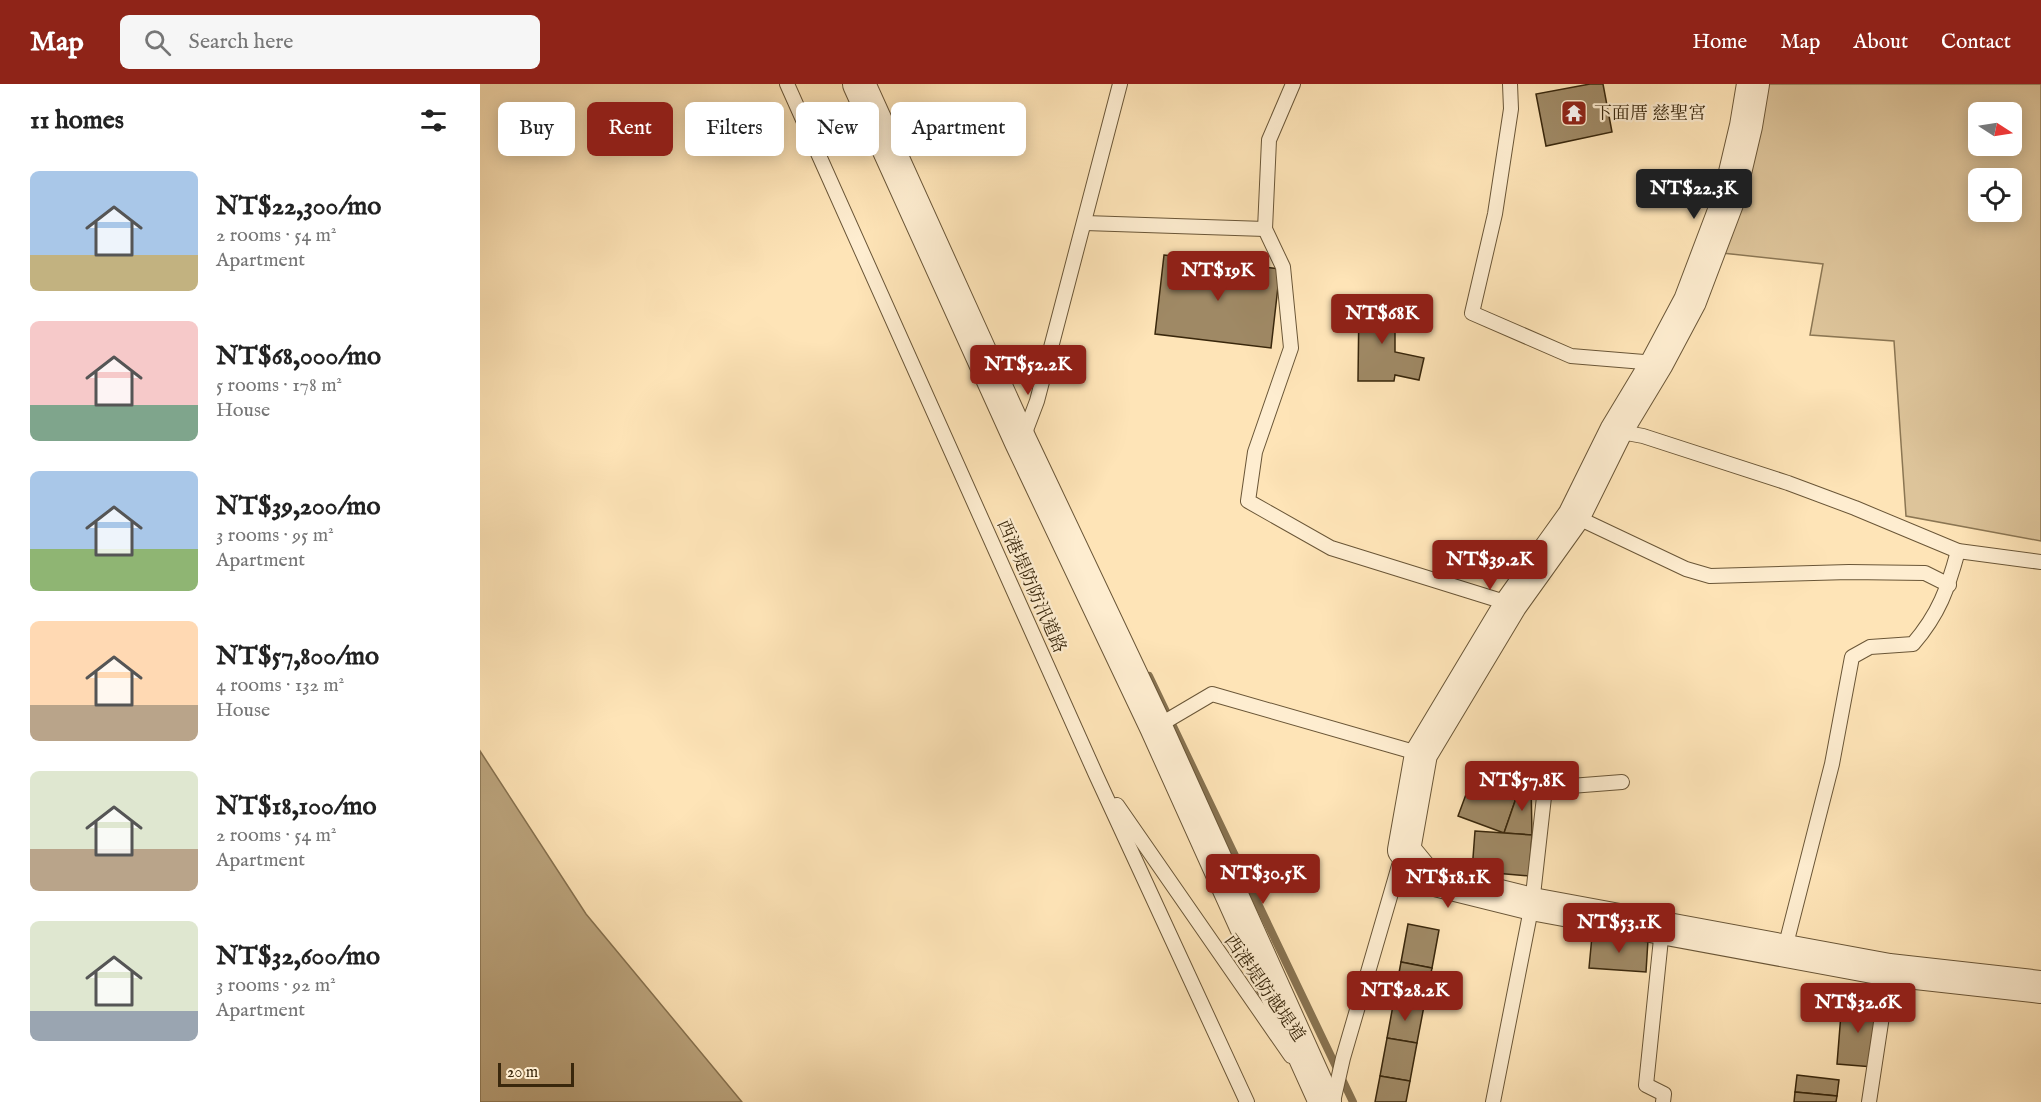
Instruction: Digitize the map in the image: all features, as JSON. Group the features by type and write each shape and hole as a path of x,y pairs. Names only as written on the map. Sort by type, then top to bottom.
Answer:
{"street":[{"path":"859,84 1021,442 1156,728 1324,1102"},
{"path":"1753,84 1746,126 1729,198 1690,301 1616,431 1574,516 1511,604 1422,754 1404,850 1427,878 1532,904 1889,970 2041,987"}],"lane":[{"name":"西港堤防防汛道路","path":"787,84 1096,775 1247,1102"},
{"path":"1021,442 1037,401 1120,84"},
{"path":"1293,84 1269,141 1265,229 1282,267 1292,348 1255,452 1248,501 1331,548 1511,604"},
{"path":"1510,84 1511,109 1495,214 1472,313 1571,356 1656,363"},
{"path":"1085,223 1265,229"},
{"path":"1616,431 1643,436 1788,483 1958,550 2041,562"},
{"path":"1574,516 1686,569 1710,576 1849,572 1925,573 1949,585"},
{"path":"1784,952 1832,764 1852,657 1870,647 1913,644 1930,624 1949,585 1958,550"},
{"path":"1156,728 1212,694 1422,754"},
{"name":"西港堤防越堤道","path":"1096,775 1324,1102"},
{"path":"1493,1102 1532,904 1545,788 1622,782"},
{"path":"1333,1102 1343,1058 1404,850"},
{"path":"1662,929 1646,1084 1664,1094 1663,1102"},
{"path":"1869,1102 1889,970"}],"shaded area":[{"path":"1762,84 2041,84 2041,541 1906,516 1894,341 1810,335 1823,264 1713,252"},
{"path":"480,751 586,914 742,1102 480,1102"}],"building":[{"name":"下面厝 慈聖宮","path":"1590,84 1603,84 1612,132 1546,146 1536,94"},
{"path":"1164,255 1280,269 1271,348 1155,334"},
{"path":"1359,301 1395,301 1395,352 1424,358 1419,380 1395,375 1394,381 1358,381"},
{"path":"1478,762 1523,778 1504,833 1458,816"},
{"path":"1523,778 1531,781 1532,835 1504,833"},
{"path":"1475,831 1532,835 1529,876 1472,871"},
{"path":"1408,924 1439,930 1432,968 1401,962"},
{"path":"1592,936 1648,940 1646,972 1589,968"},
{"path":"1401,962 1432,968 1424,1006 1394,1000"},
{"path":"1394,1000 1424,1006 1417,1043 1387,1038"},
{"path":"1842,1001 1878,1004 1873,1067 1837,1064"},
{"path":"1387,1038 1417,1043 1410,1081 1380,1076"},
{"path":"1797,1075 1839,1080 1837,1096 1795,1092"},
{"path":"1380,1076 1410,1081 1406,1102 1375,1102"},
{"path":"1795,1092 1837,1096 1836,1102 1794,1102"}],"waterway":[{"path":"1149,676 1353,1102"}],"place":[{"name":"下面厝 慈聖宮","path":"1574,113"}]}
